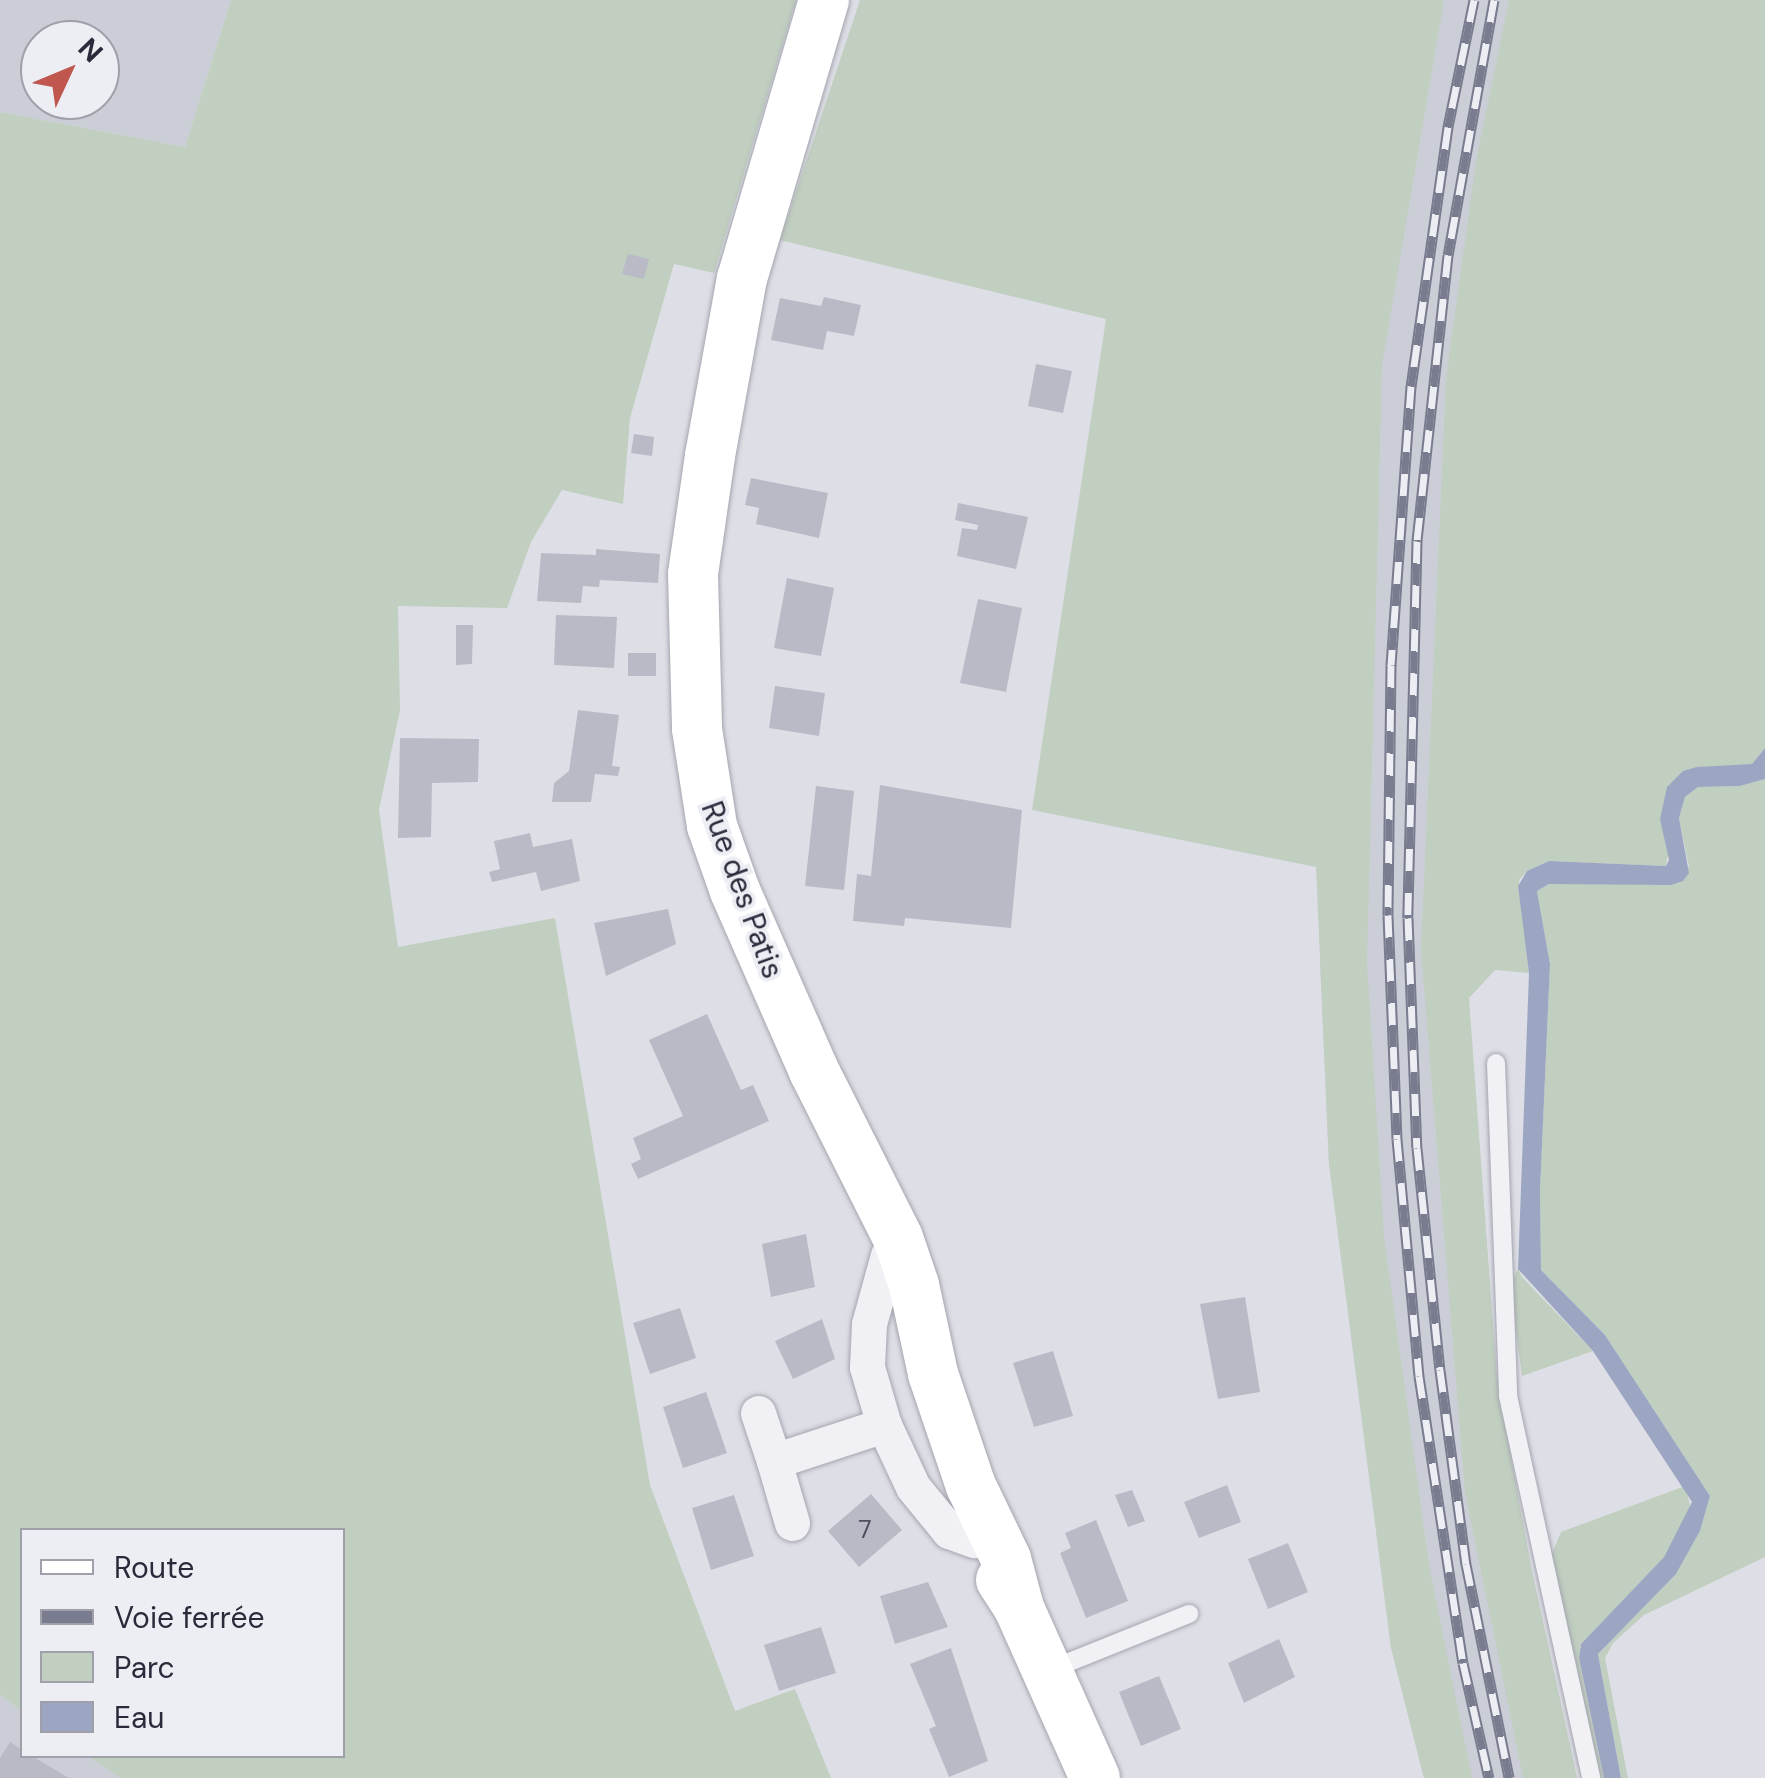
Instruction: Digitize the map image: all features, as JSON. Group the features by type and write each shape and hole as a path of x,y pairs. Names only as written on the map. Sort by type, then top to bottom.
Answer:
{"main road":[{"name":"Rue des Patis","path":"824,0 742,278 693,574 693,687 712,826 751,928 907,1262 933,1374 971,1486 1006,1559 1019,1608 1095,1778"},
{"name":"Rue des Patis","path":"869,1186 888,1255 906,1368 950,1495 1019,1608"}],"street":[{"path":"888,1255 869,1324 868,1367 884,1425 913,1487 950,1531 974,1540"},
{"path":"758,1413 792,1523"},
{"path":"774,1461 884,1425"}],"lane":[{"path":"1496,1063 1508,1396 1591,1778"},
{"path":"1047,1671 1189,1614"}],"shaded area":[{"path":"0,0 231,0 185,147 42,120 120,120 120,20 20,20 20,116 0,112"},
{"path":"1400,0 1591,0 1495,970 1468,998 1497,1380 1531,1567 1577,1778 1424,1778 1391,1648 1329,1164 1320,963"},
{"path":"0,1695 20,1710 20,1758 91,1758 121,1778 0,1778"}],"green space":[{"path":"231,0 796,0 714,273 674,264 630,418 623,504 562,490 531,542 507,608 398,606 400,710 379,810 398,947 555,918 650,1485 735,1711 795,1689 831,1778 121,1778 91,1758 345,1758 345,1528 20,1528 20,1710 0,1695 0,112 20,116 20,120 42,120 185,147"},
{"path":"860,0 1444,0 1382,365 1367,963 1384,1236 1429,1565 1472,1778 1424,1778 1391,1648 1329,1164 1316,867 1032,810 1106,319 780,240"},
{"path":"1509,0 1765,0 1765,748 1752,764 1683,771 1666,866 1549,861 1527,871 1519,880 1529,973 1495,970 1469,998 1497,1380 1531,1567 1577,1778 1523,1778 1465,1492 1421,950 1446,379 1476,161"},
{"path":"1765,779 1765,1557 1644,1615 1613,1643 1605,1658 1628,1778 1621,1778 1598,1654 1676,1574 1700,1531 1710,1496 1605,1335 1541,1270 1540,1191 1550,964 1537,891 1549,884 1689,867 1679,818 1685,797 1698,787 1740,786"},
{"path":"1518,1269 1593,1351 1522,1376 1510,1285"},
{"path":"1685,1486 1691,1509 1664,1557 1581,1644 1579,1658 1604,1778 1595,1778 1551,1556 1561,1532"}],"water":[{"path":"1765,748 1765,779 1740,786 1698,787 1685,797 1679,818 1689,873 1683,881 1671,885 1549,884 1537,891 1550,964 1540,1191 1541,1270 1605,1335 1710,1496 1700,1531 1676,1574 1598,1654 1621,1778 1604,1778 1579,1658 1581,1644 1664,1557 1692,1502 1593,1351 1518,1269 1529,973 1518,886 1527,871 1549,861 1666,866 1669,860 1660,819 1667,787 1683,771 1697,767 1752,764"}],"building":[{"path":"628,254 649,259 644,279 622,274"},
{"path":"824,297 861,305 854,336 827,331 823,350 771,340 780,298 821,306"},
{"path":"1036,364 1072,371 1063,413 1028,406"},
{"path":"634,434 654,437 652,456 631,453"},
{"path":"751,478 828,493 819,538 756,524 759,508 745,505"},
{"path":"958,503 1028,517 1016,569 957,556 962,528 977,530 978,525 955,520"},
{"path":"596,549 660,554 658,583 600,580 599,587 583,586 581,603 537,601 541,553 596,555"},
{"path":"787,578 834,588 821,656 774,648"},
{"path":"978,599 1022,608 1006,692 960,683"},
{"path":"556,615 617,617 614,668 554,665"},
{"path":"456,625 473,625 472,664 456,665"},
{"path":"628,653 656,653 656,676 628,676"},
{"path":"775,686 825,693 819,736 769,728"},
{"path":"578,710 619,715 612,766 620,767 618,776 595,774 591,802 552,802 554,783 569,771"},
{"path":"400,738 479,739 478,782 432,783 431,837 398,838"},
{"path":"880,785 1022,810 1011,928 905,918 904,926 853,921 857,874 871,876"},
{"path":"816,786 854,791 844,890 805,886"},
{"path":"530,833 533,847 572,839 580,881 541,891 536,872 492,882 489,872 500,869 494,841"},
{"path":"668,909 676,944 606,976 594,923"},
{"path":"707,1014 741,1090 753,1085 769,1121 638,1179 631,1164 641,1159 633,1138 683,1116 649,1040"},
{"path":"806,1234 815,1287 771,1297 762,1244"},
{"path":"1245,1297 1260,1392 1218,1399 1200,1304"},
{"path":"680,1308 696,1358 650,1374 633,1323"},
{"path":"822,1319 835,1359 793,1379 775,1341"},
{"path":"1053,1351 1073,1416 1034,1427 1013,1363"},
{"path":"706,1392 727,1453 683,1468 663,1407"},
{"path":"1227,1485 1241,1522 1199,1538 1184,1502"},
{"path":"1132,1490 1145,1521 1128,1527 1115,1495"},
{"path":"871,1494 902,1530 859,1567 828,1531"},
{"path":"734,1495 754,1556 711,1570 692,1508"},
{"path":"1096,1520 1128,1601 1086,1618 1060,1553 1071,1548 1065,1533"},
{"path":"1288,1543 1308,1592 1268,1609 1248,1559"},
{"path":"928,1582 948,1627 895,1644 880,1596"},
{"path":"821,1627 836,1673 779,1691 764,1645"},
{"path":"1279,1639 1295,1677 1244,1703 1228,1663"},
{"path":"951,1648 988,1761 949,1777 929,1729 936,1726 910,1664"},
{"path":"1159,1676 1181,1729 1141,1746 1119,1692"},
{"path":"10,1742 20,1749 20,1758 35,1758 69,1778 0,1778 0,1758"}],"railway":[{"path":"1474,0 1448,127 1411,386 1391,665 1388,915 1397,1139 1419,1376 1463,1663 1489,1778"},
{"path":"1494,0 1448,255 1417,541 1408,918 1417,1148 1440,1370 1466,1564 1509,1778"}]}
